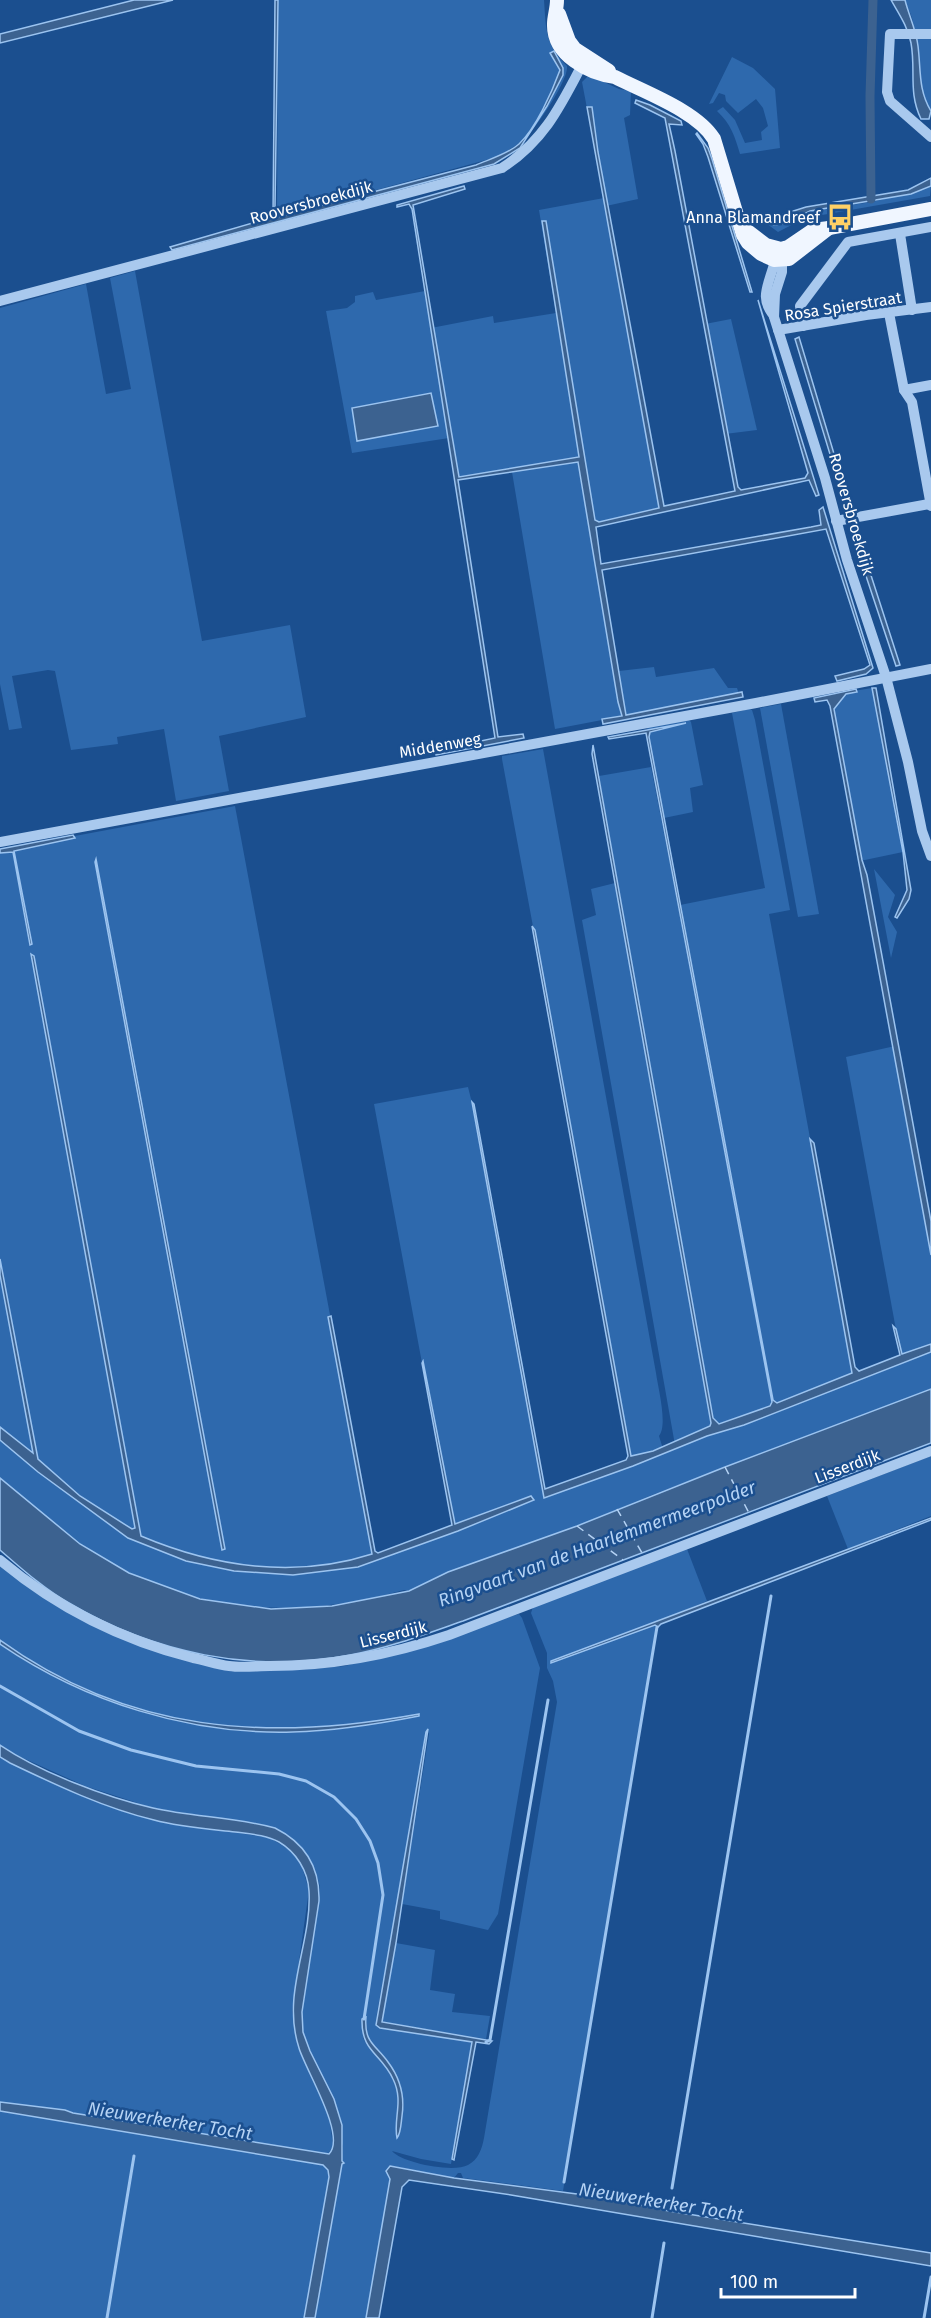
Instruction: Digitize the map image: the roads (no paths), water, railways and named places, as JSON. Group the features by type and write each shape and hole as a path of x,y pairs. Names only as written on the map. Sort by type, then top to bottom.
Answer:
{"main road":[{"path":"557,5 571,45 584,61 603,75 615,77 695,118 710,132 741,225 780,257 788,247 813,230 930,210"}],"street":[{"path":"931,34 890,34 887,92 890,101 931,137"},
{"name":"Rooversbroekdijk","path":"0,301 502,168 532,146 554,118 584,61"},
{"path":"803,326 800,306 848,242 931,227"},
{"name":"Rosa Spierstraat","path":"900,234 912,310"},
{"name":"Rooversbroekdijk","path":"780,257 765,291 766,303 774,317 886,677 908,762 922,831 931,856"},
{"name":"Rosa Spierstraat","path":"778,330 931,307"},
{"path":"836,521 930,505 927,470 912,402 904,390 889,313"},
{"path":"904,390 931,385"},
{"path":"886,677 931,669"},
{"name":"Middenweg","path":"0,842 886,677"},
{"name":"Lisserdijk","path":"0,1560 56,1602 114,1632 175,1653 229,1666 306,1666 397,1651 448,1635 931,1450"}],"water":[{"path":"134,0 173,0 0,43 0,34"},
{"path":"275,0 278,0 275,207 277,217 476,165 515,148 537,119 560,70 550,53 554,51 563,68 563,75 547,106 520,148 494,164 172,250 170,247 273,217"},
{"path":"891,0 905,0 914,28 922,87 931,111 929,119 921,119 917,109 913,90 910,37"},
{"path":"636,100 681,121 682,125 669,124 738,487 741,490 805,478 808,473 758,300 819,495 816,496 809,480 596,527 601,564 821,525 819,510 823,507 873,668 866,674 837,681 835,676 864,669 870,665 826,529 602,570 626,715 742,692 743,697 603,724 602,719 622,716 578,462 458,480 498,737 523,734 524,738 436,755 434,751 495,738 412,209 409,204 397,207 397,205 464,186 465,189 413,205 459,477 579,457 542,221 546,221 595,520 599,522 659,508 587,107 592,107 598,152 664,506 735,491 665,118 635,103"},
{"path":"697,133 708,148 712,159 752,292 750,292 708,157"},
{"path":"931,178 931,186 911,194 810,211 787,223 774,225 765,220 806,207 908,190"},
{"path":"799,337 849,508 846,507 795,339"},
{"path":"431,393 438,426 357,441 352,408"},
{"path":"855,528 900,665 896,666 851,531"},
{"path":"872,688 876,688 911,890 909,899 897,918 895,917 907,890 903,852"},
{"path":"856,689 857,692 846,694 834,709 931,1221 931,1255 830,706 827,700 815,702 814,698"},
{"path":"686,723 650,732 649,737 773,1400 777,1403 852,1373 810,1139 814,1143 855,1367 859,1371 900,1355 893,1326 896,1329 902,1354 931,1344 931,1352 744,1425 707,1436 544,1498 472,1102 545,1489 626,1460 628,1456 532,926 535,930 631,1456 653,1451 710,1426 711,1423 592,754 593,745 713,1418 719,1424 770,1406 772,1402 646,733 609,739 608,737"},
{"path":"73,835 75,838 14,851 32,944 30,945 13,852 0,853 0,849"},
{"path":"96,859 225,1549 222,1550 95,862"},
{"path":"31,954 34,956 141,1536 197,1555 255,1566 314,1566 343,1562 372,1554 328,1317 331,1316 375,1551 378,1553 452,1525 423,1361 455,1524 531,1496 534,1500 458,1531 358,1567 293,1575 234,1571 186,1561 128,1538 38,1472 0,1440 0,1427 33,1453 0,1275 0,1259 38,1459 80,1496 132,1529 135,1528"},
{"name":"Ringvaart van de Haarlemmermeerpolder","path":"931,1389 931,1443 463,1621 393,1645 350,1655 277,1662 205,1655 169,1646 135,1635 69,1603 42,1585 0,1550 0,1478 80,1544 129,1573 200,1599 271,1609 332,1606 409,1591 448,1572 577,1526"},
{"path":"931,1518 931,1520 658,1627 655,1625 551,1663 551,1661"},
{"path":"0,1640 49,1671 99,1695 149,1712 201,1722 254,1727 308,1727 363,1723 419,1714 419,1716 356,1727 293,1732 215,1728 139,1711 103,1698 33,1665 0,1644"},
{"path":"428,1729 382,2022 492,2041 489,2044 476,2042 454,2160 452,2159 472,2042 380,2028 376,2025"},
{"path":"0,1745 53,1774 114,1797 168,1811 275,1828 295,1841 309,1858 317,1878 319,1901 302,2012 303,2032 334,2099 342,2125 342,2161 344,2163 315,2318 304,2318 329,2177 328,2170 323,2165 0,2111 0,2102 65,2110 329,2154 333,2145 333,2133 329,2118 299,2048 294,2028 295,1988 309,1911 309,1891 304,1869 291,1851 269,1838 194,1828 135,1815 63,1788 0,1757"},
{"path":"366,2017 369,2038 392,2068 401,2088 403,2109 397,2138 398,2095 396,2087 388,2070 365,2039 362,2019"},
{"path":"390,2166 454,2178 600,2197 669,2211 931,2253 931,2266 409,2180 402,2187 379,2318 366,2318 390,2179 386,2171"}],"waterway":[{"path":"871,199 870,96 873,0"},
{"name":"Nieuwerkerker Tocht","path":"672,2188 771,1596"},
{"path":"564,2182 657,1627"},
{"path":"0,1686 79,1731 131,1750 196,1766 279,1774 306,1781 334,1797 356,1819 370,1841 378,1863 383,1895 364,2019"},
{"path":"486,2042 490,2040 548,1700"},
{"path":"107,2318 134,2156"},
{"path":"652,2318 664,2243"},
{"path":"924,2318 931,2277"}],"place":[{"name":"Anna Blamandreef","path":"840,217"}]}
